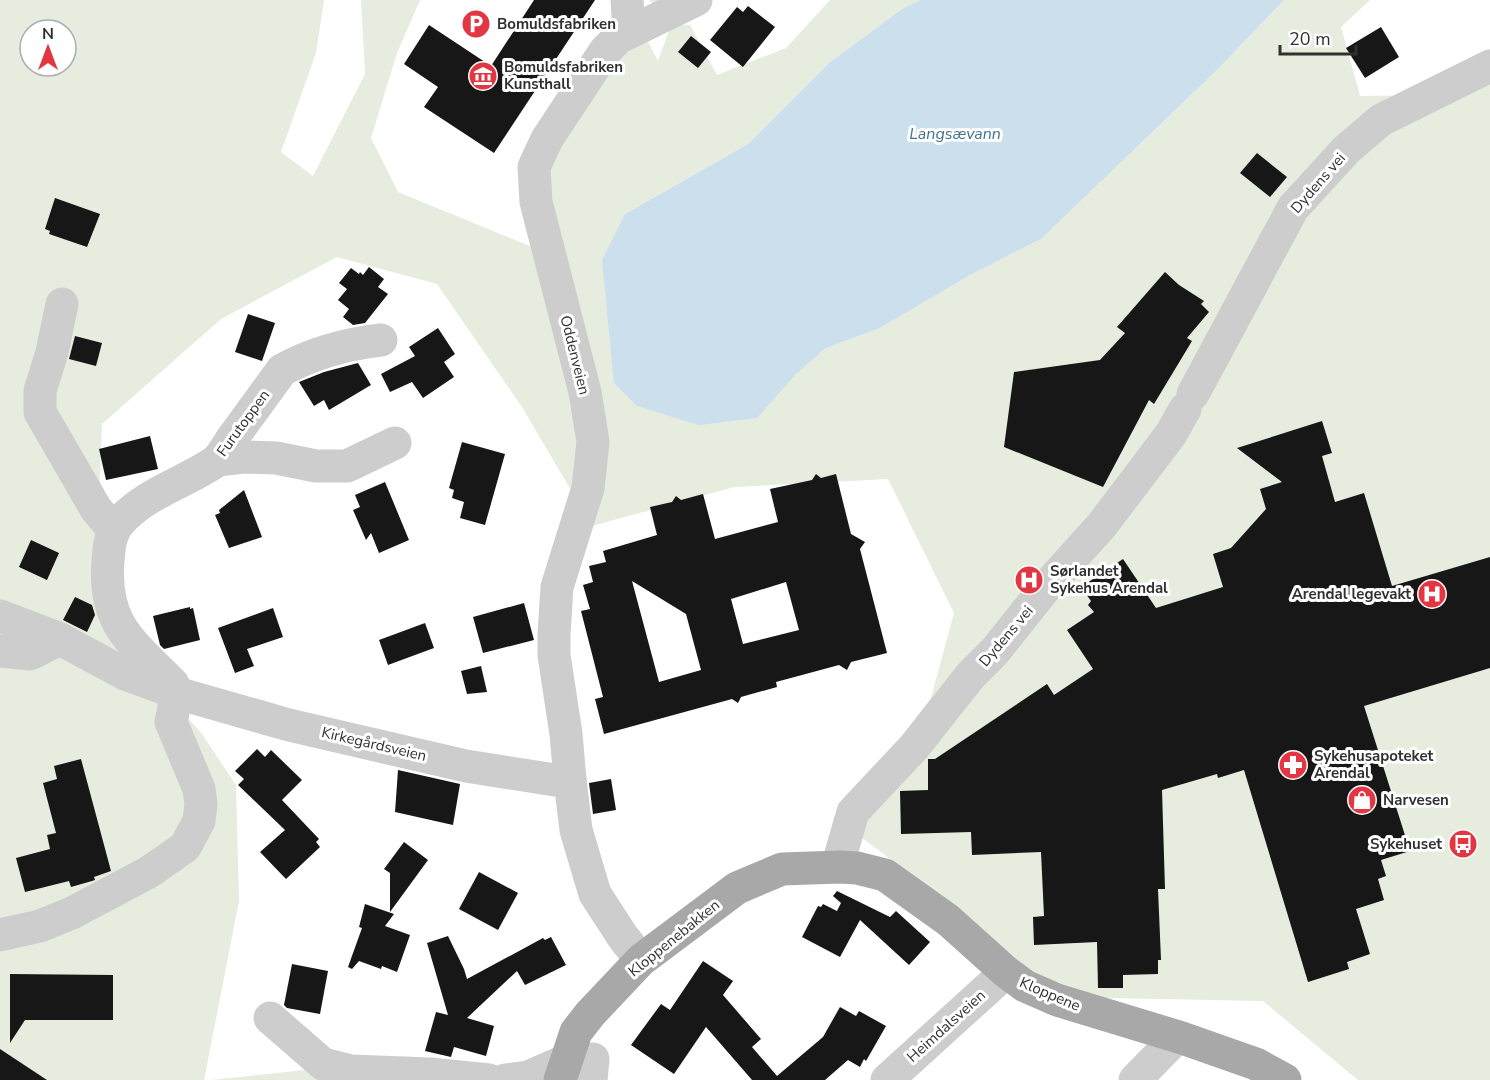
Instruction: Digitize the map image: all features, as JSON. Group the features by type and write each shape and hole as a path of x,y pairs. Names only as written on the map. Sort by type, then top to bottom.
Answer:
{"main road":[{"name":"Kloppenebakken","path":"573,1073 576,1032 640,960 737,888 782,869 840,867"},
{"name":"Kloppene","path":"840,867 857,868 885,875 948,920 1025,986 1057,1000 1256,1064 1285,1080"}],"street":[{"name":"Oddenveien","path":"570,780 566,734 554,655 557,587 588,488 593,442 585,392 536,202 534,167 547,139 605,51 618,38 628,16 696,0"},
{"name":"Dydens vei","path":"840,867 840,857 853,812 914,747 971,675 995,651 1046,587 1102,525 1171,434 1293,208 1346,150 1381,120 1490,66"},
{"path":"0,935 40,926 72,913 149,872 185,847 199,821 201,804 199,789 171,722 177,693 173,684 124,634 112,613 107,571 110,542 114,530 96,508 40,412 40,391 52,352 62,304"},
{"name":"Furutoppen","path":"114,530 120,522 154,494 217,460 282,370 296,362 349,344 381,340"},
{"path":"217,460 244,457 276,458 316,466 347,466 395,443"},
{"name":"Kirkegårdsveien","path":"0,616 60,639 124,674 177,693 288,725 466,766 561,781 570,780"},
{"path":"0,651 30,654 60,639"},
{"path":"570,780 576,831 595,894 622,937 640,960"},
{"name":"Heimdalsveien","path":"887,1080 1006,972"},
{"path":"270,1018 323,1064 351,1071 430,1074 489,1080"},
{"path":"1135,1080 1177,1037"},
{"path":"505,1080 573,1073"}],"shaded area":[{"path":"0,0 324,0 316,53 281,152 313,176 365,74 361,0 420,0 397,53 371,138 398,192 537,249 548,161 626,47 645,36 658,61 671,25 690,25 717,75 786,48 830,0 920,0 902,9 829,63 748,144 625,214 795,375 826,348 880,328 972,274 1041,239 1218,69 1284,0 1370,0 1341,27 1360,96 1437,95 1490,78 1490,1080 1358,1080 1263,1001 1110,998 1067,1002 959,910 839,821 931,698 954,613 888,479 734,487 592,526 522,407 437,284 337,257 221,319 102,424 99,501 118,655 177,705 202,734 236,785 239,901 204,1080 0,1080"},
{"path":"649,0 663,0 671,25"},
{"path":"323,1068 538,1080 211,1080"}],"water":[{"name":"Langsævann","path":"920,0 1284,0 1218,69 1041,239 972,274 880,328 826,348 795,375 757,418 699,425 637,406 614,383 602,260 625,214 748,144 829,63 902,9"}],"building":[{"name":"Bomuldsfabriken Kunsthall","path":"534,0 595,0 494,153 424,107 438,87 404,64 429,25 491,66"},
{"path":"748,6 775,27 743,67 710,40 737,7 743,12"},
{"path":"1381,27 1399,57 1365,78 1346,48"},
{"path":"691,36 711,52 698,68 678,52"},
{"path":"1257,153 1287,177 1270,197 1240,173"},
{"path":"55,198 100,214 87,247 49,234 50,231 45,229"},
{"path":"369,267 384,279 378,287 388,294 365,323 353,325 343,317 349,309 338,300 347,289 339,283 351,268 363,275"},
{"path":"1165,272 1179,285 1204,301 1201,304 1209,312 1187,338 1192,341 1154,404 1149,400 1103,487 1004,447 1014,372 1100,360 1125,333 1117,327"},
{"path":"248,314 275,323 262,361 235,352"},
{"path":"438,328 455,354 444,362 454,377 423,398 412,382 390,392 381,374 415,356 409,347"},
{"path":"75,336 102,343 96,366 69,359"},
{"path":"358,363 371,385 329,410 324,400 314,406 299,382 324,372"},
{"path":"1322,421 1332,453 1322,456 1335,502 1364,493 1392,586 1490,557 1490,668 1364,706 1410,851 1381,860 1386,876 1378,879 1384,900 1356,909 1370,954 1347,962 1349,969 1308,982 1244,770 1218,778 1217,774 1162,790 1165,889 1158,889 1161,960 1158,960 1158,974 1123,975 1123,988 1098,988 1097,942 1034,945 1033,917 1044,916 1041,852 972,855 971,832 901,834 900,791 928,790 928,759 935,759 1047,684 1054,695 1093,669 1067,630 1094,612 1088,605 1091,601 1081,587 1123,559 1156,608 1223,587 1213,554 1231,548 1266,509 1260,489 1282,482 1237,448"},
{"path":"150,436 158,469 106,480 99,449"},
{"path":"462,442 505,454 485,525 460,518 464,502 452,498 454,490 449,488"},
{"path":"816,474 821,478 836,474 851,534 865,542 860,549 887,653 851,662 847,670 839,665 776,682 777,687 741,697 738,703 732,699 604,734 595,699 603,697 581,611 590,609 583,585 593,582 589,566 606,562 603,551 657,535 650,507 672,502 676,496 681,500 703,494 715,539 778,522 770,489 812,480","holes":["632,581 686,614 701,670 659,682","786,582 799,630 743,644 731,599"]},
{"path":"385,482 409,540 379,553 371,533 366,540 353,510 360,507 355,495"},
{"path":"244,490 262,537 229,548 215,515"},
{"path":"31,540 59,553 47,580 19,567"},
{"path":"75,597 92,605 95,615 87,632 63,620"},
{"path":"524,603 534,640 483,653 473,617"},
{"path":"190,607 190,609 193,608 200,640 164,649 160,645 153,616"},
{"path":"273,608 283,637 247,649 254,666 235,673 218,628"},
{"path":"425,623 434,648 388,665 379,640"},
{"path":"481,666 487,692 467,694 461,671"},
{"path":"257,749 265,757 271,750 302,780 282,800 319,839 316,842 320,847 286,879 260,852 285,830 238,785 244,779 235,771"},
{"path":"81,759 111,871 94,877 95,880 71,887 69,881 25,892 16,858 50,849 47,835 56,833 43,783 57,779 54,766"},
{"path":"398,770 460,784 453,825 395,812"},
{"path":"611,779 616,810 593,814 589,783"},
{"path":"404,842 428,860 390,912 390,873 384,869"},
{"path":"479,872 518,893 498,930 459,909"},
{"path":"837,891 890,917 896,911 930,942 909,965 860,920 840,957 802,937 818,906 821,907 823,904 837,911 841,903 833,896"},
{"path":"365,904 394,914 385,926 410,935 397,972 359,961 352,969 348,967 362,928 359,927"},
{"path":"448,936 467,979 543,938 545,940 551,937 566,965 525,985 517,971 467,1018 494,1026 486,1056 454,1047 451,1057 425,1051 436,1012 448,1015 427,943"},
{"path":"703,961 733,981 723,995 761,1039 752,1047 777,1076 823,1037 840,1007 856,1016 859,1011 886,1026 866,1061 864,1059 860,1067 848,1060 825,1080 752,1080 706,1027 674,1074 631,1045 661,1004 670,1010"},
{"path":"292,964 328,971 320,1014 287,1008 284,1005"},
{"path":"10,974 113,975 113,1020 25,1020 10,1043"},
{"path":"0,1049 47,1080 0,1080"}],"place":[{"name":"Bomuldsfabriken","path":"476,24"},
{"name":"Bomuldsfabriken Kunsthall","path":"483,76"},
{"name":"Sørlandet Sykehus Arendal","path":"1029,580"},
{"name":"Arendal legevakt","path":"1432,594"},
{"name":"Sykehusapoteket Arendal","path":"1293,765"},
{"name":"Narvesen","path":"1362,800"},
{"name":"Sykehuset","path":"1463,844"}]}
